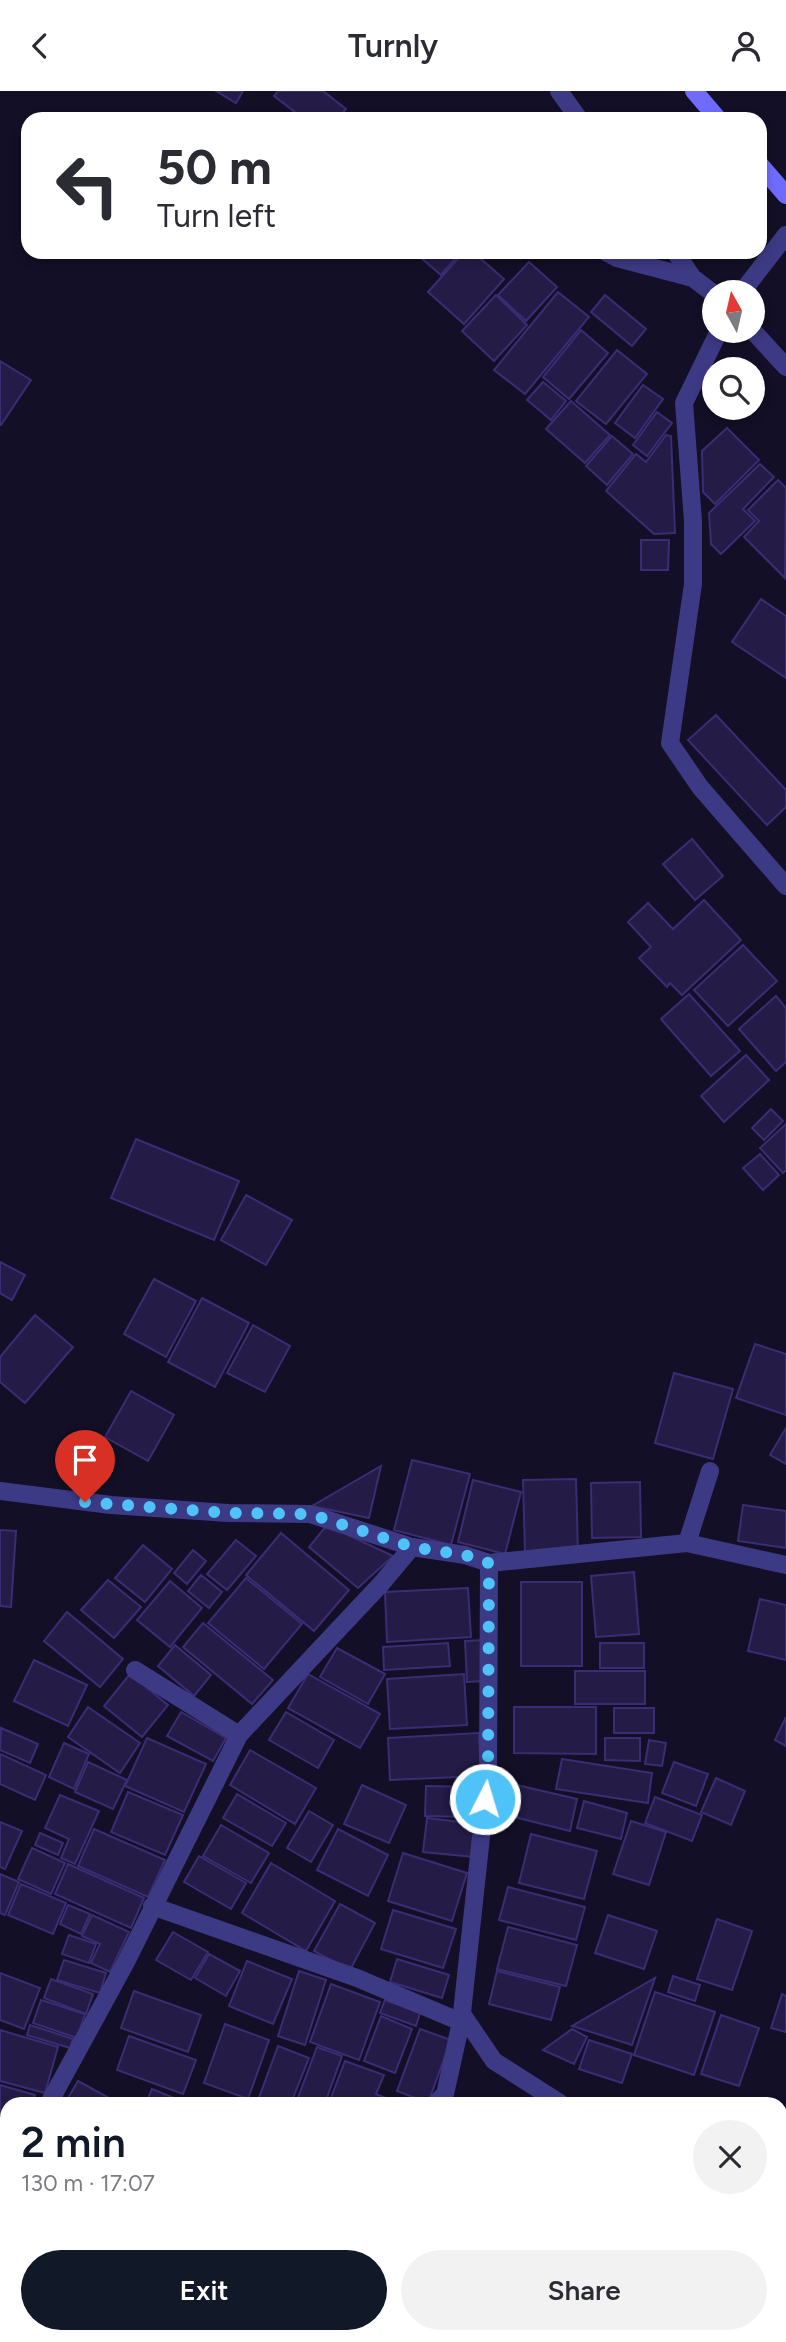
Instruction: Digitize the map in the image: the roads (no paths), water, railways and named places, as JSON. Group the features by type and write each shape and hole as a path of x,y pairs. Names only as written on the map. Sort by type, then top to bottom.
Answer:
{"main road":[{"path":"694,91 712,112"},
{"path":"767,173 786,195"}],"street":[{"path":"559,91 574,112"},
{"path":"751,280 786,235"},
{"path":"621,259 693,278"},
{"path":"680,259 693,278 702,285"},
{"path":"713,343 684,403 692,521 693,584 670,743 699,787 786,885"},
{"path":"764,343 786,366"},
{"path":"687,1543 710,1471"},
{"path":"0,1491 111,1505 228,1513 310,1514 412,1547 465,1555 489,1563 687,1543 786,1565"},
{"path":"52,2097 126,1962 239,1735 381,1584 412,1547"},
{"path":"442,2097 445,2094 461,2018 488,1772 489,1563"},
{"path":"135,1670 239,1735"},
{"path":"152,1906 357,1978 461,2018 494,2061 550,2097"}]}
